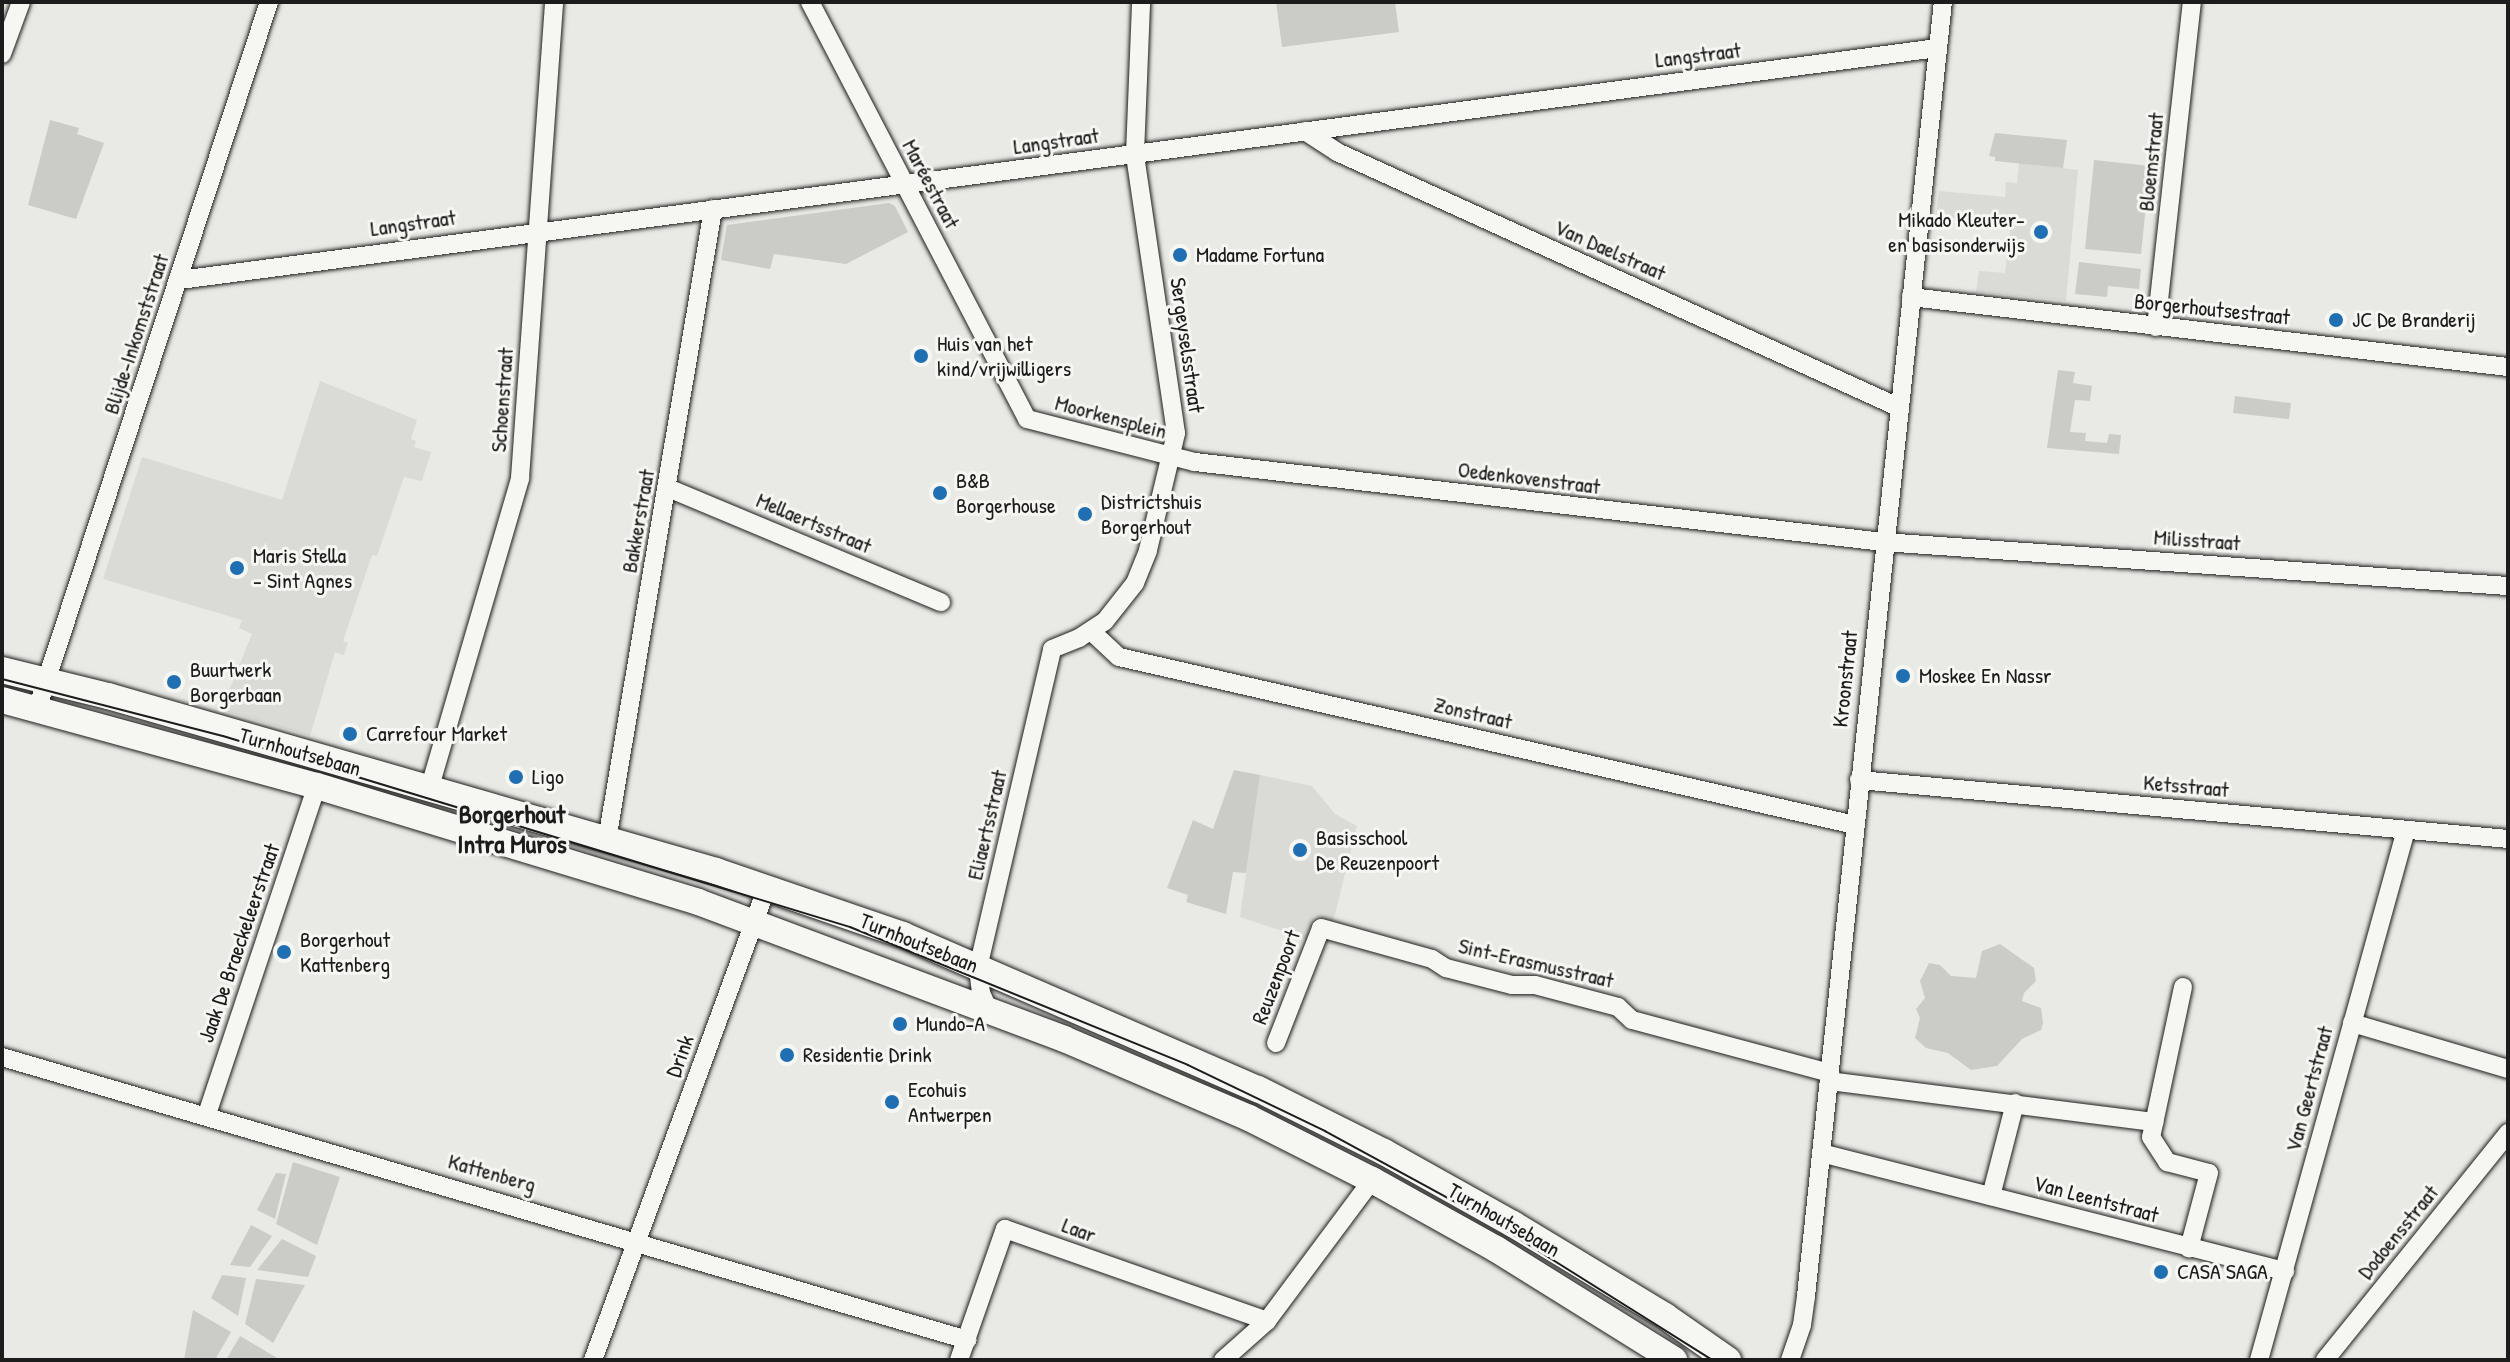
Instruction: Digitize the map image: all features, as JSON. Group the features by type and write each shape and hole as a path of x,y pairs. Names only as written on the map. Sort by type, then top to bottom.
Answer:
{"main road":[{"name":"Turnhoutsebaan","path":"2,670 607,840 767,887 870,922 1258,1089 1384,1152 1526,1231 1665,1316 1728,1360"},
{"name":"Turnhoutsebaan","path":"2,700 317,786 755,922 989,1011 1172,1084 1372,1180 1496,1249 1674,1360"}],"street":[{"path":"2,54 21,2"},
{"name":"Blijde-Inkomststraat","path":"46,680 269,2"},
{"name":"Schoenstraat","path":"429,790 520,478 554,2"},
{"name":"Maréestraat","path":"810,2 1011,388"},
{"name":"Sergeyselsstraat","path":"1141,2 1135,154 1176,433 1170,456"},
{"name":"Kroonstraat","path":"1790,1360 1802,1325 1830,1077 1883,542 1943,2"},
{"name":"Bloemstraat","path":"2156,327 2192,2"},
{"name":"Langstraat","path":"180,280 539,230 904,186 1938,48"},
{"name":"Van Daelstraat","path":"1305,131 1337,152 1898,407"},
{"name":"Bakkerstraat","path":"607,840 713,209"},
{"name":"Borgerhoutsestraat","path":"1911,297 2508,367"},
{"name":"Moorkensplein","path":"1011,388 1027,419 1170,456 1142,568 1126,598 1091,631 1052,649"},
{"name":"Oedenkovenstraat","path":"1170,456 1211,464 1883,542"},
{"name":"Mellaertsstraat","path":"668,488 941,602"},
{"name":"Milisstraat","path":"1883,542 2508,586"},
{"name":"Zonstraat","path":"1091,631 1119,657 1855,825"},
{"name":"Eliaertsstraat","path":"989,1011 981,993 978,968 1052,649"},
{"path":"37,709 46,680"},
{"name":"Ketsstraat","path":"1859,780 2508,839"},
{"name":"Jaak De Braeckeleerstraat","path":"207,1114 317,786"},
{"name":"Van Geertstraat","path":"2259,1360 2406,830"},
{"name":"Drink","path":"593,1360 767,887"},
{"name":"Sint-Erasmusstraat","path":"1321,928 1432,959 1446,968 1512,985 1535,985 1618,1007 1632,1020 1830,1077 2015,1103"},
{"name":"Reuzenpoort","path":"1276,1043 1321,928"},
{"path":"2183,987 2151,1137 2167,1162 2209,1173 2189,1248"},
{"path":"2352,1023 2508,1069"},
{"name":"Kattenberg","path":"2,1057 207,1114 967,1340"},
{"path":"1991,1196 2015,1103 2154,1122"},
{"name":"Dodoensstraat","path":"2325,1360 2508,1133"},
{"name":"Van Leentstraat","path":"1821,1153 2285,1271"},
{"path":"1223,1360 1267,1321 1372,1180"},
{"name":"Laar","path":"959,1360 1005,1229 1267,1321"}],"shaded area":[{"path":"1276,2 1395,2 1399,32 1282,47"},
{"path":"50,120 79,128 77,134 104,143 76,219 28,205"},
{"path":"1995,133 2067,140 2063,168 1995,161 1995,157 1989,156"},
{"path":"2094,160 2150,166 2141,254 2085,249"},
{"name":"Mikado Kleuter- en basisonderwijs","path":"2019,163 2078,170 2066,301 1976,292 1979,271 2005,273 2011,224 1936,216 1939,191 2005,197 2006,182 2017,183"},
{"path":"889,203 895,206 908,232 846,264 774,254 770,269 721,260 727,225"},
{"path":"2079,262 2141,269 2139,289 2108,286 2107,297 2075,294"},
{"path":"2058,370 2075,372 2073,383 2092,386 2090,401 2075,400 2070,432 2086,433 2085,441 2107,443 2109,434 2121,435 2119,454 2047,448"},
{"name":"Maris Stella - Sint Agnes","path":"320,381 417,420 411,439 416,441 414,447 431,452 422,481 404,477 377,556 372,555 343,641 348,643 344,655 335,652 310,736 221,710 252,634 239,628 242,620 103,579 142,457 282,500"},
{"path":"2235,396 2291,403 2289,419 2233,413"},
{"path":"1234,770 1260,775 1246,873 1233,872 1226,914 1186,902 1188,895 1167,888 1193,820 1213,829"},
{"name":"Basisschool De Reuzenpoort","path":"1260,775 1312,786 1335,814 1357,826 1333,922 1314,916 1306,939 1240,917"},
{"path":"2000,944 2034,968 2036,981 2024,993 2022,1001 2041,1008 2043,1023 2041,1030 2022,1039 1997,1066 1971,1070 1948,1053 1926,1048 1915,1038 1920,1018 1916,1009 1925,998 1920,981 1929,963 1940,965 1951,976 1976,978 1982,951"},
{"path":"293,1162 340,1177 317,1245 276,1224"},
{"path":"276,1173 286,1174 275,1219 257,1210"},
{"path":"251,1225 272,1236 250,1267 230,1265"},
{"path":"282,1239 316,1256 308,1277 257,1270"},
{"path":"222,1275 246,1278 238,1316 211,1298"},
{"path":"256,1279 305,1285 273,1343 245,1324"},
{"path":"193,1310 231,1332 215,1360 184,1360"},
{"path":"240,1336 279,1359 279,1360 226,1360"}],"tram line":[{"path":"2,679 223,736 850,927 1188,1065 1325,1131 1494,1223 1712,1360"}],"place":[{"name":"Mikado Kleuter- en basisonderwijs","path":"2041,232"},
{"name":"Madame Fortuna","path":"1180,255"},
{"name":"JC De Branderij","path":"2336,320"},
{"name":"Huis van het kind/vrijwilligers","path":"921,356"},
{"name":"B&B Borgerhouse","path":"940,493"},
{"name":"Districtshuis Borgerhout","path":"1085,514"},
{"name":"Maris Stella - Sint Agnes","path":"237,568"},
{"name":"Moskee En Nassr","path":"1903,676"},
{"name":"Buurtwerk Borgerbaan","path":"174,682"},
{"name":"Carrefour Market","path":"350,734"},
{"name":"Ligo","path":"516,777"},
{"name":"Basisschool De Reuzenpoort","path":"1300,850"},
{"name":"Borgerhout Kattenberg","path":"284,952"},
{"name":"Mundo-A","path":"900,1024"},
{"name":"Residentie Drink","path":"787,1055"},
{"name":"Ecohuis Antwerpen","path":"892,1102"},
{"name":"CASA SAGA","path":"2161,1272"}],"district":[{"name":"Borgerhout Intra Muros","path":"512,829"}]}
